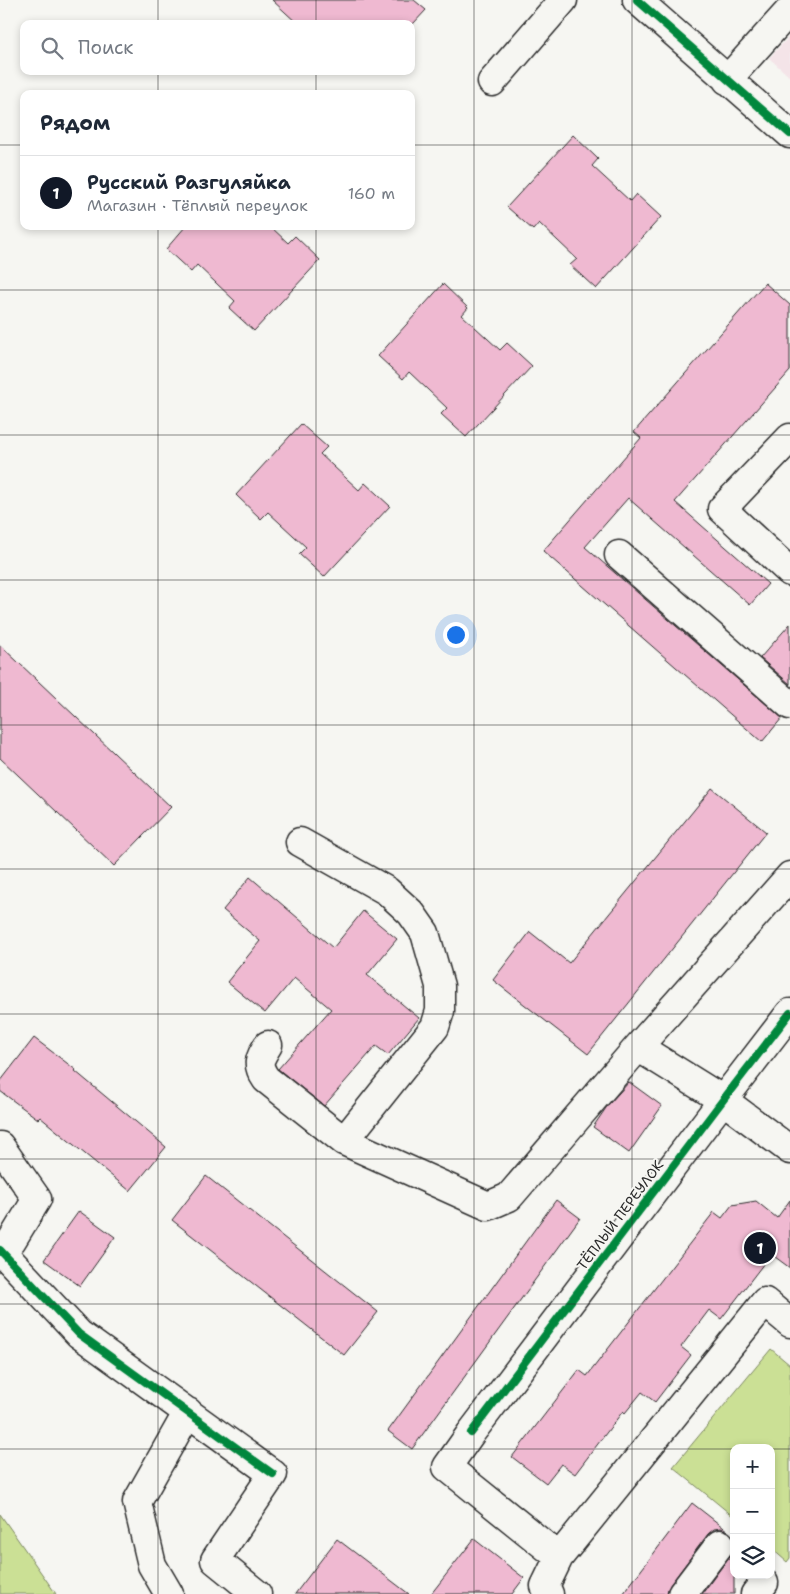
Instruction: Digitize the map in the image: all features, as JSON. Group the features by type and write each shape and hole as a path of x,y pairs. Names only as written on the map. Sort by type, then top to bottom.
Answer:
{"street":[{"path":"492,82 563,0"},
{"path":"637,0 790,134"},
{"path":"727,80 790,10"},
{"path":"790,438 722,509 790,572"},
{"path":"619,555 790,705"},
{"path":"300,842 387,891 411,913 425,933 440,986 440,1010 435,1027 344,1141"},
{"path":"268,1046 259,1059 259,1069 266,1079 344,1141 488,1206 509,1197 638,1047 790,876"},
{"name":"ТЁПЛЫЙ ПЕРЕУЛОК","path":"559,1557 448,1467 722,1100 790,1013"},
{"path":"638,1047 722,1100 790,1150"},
{"path":"0,1146 37,1199 12,1240 1,1251 79,1334 273,1474 215,1560 257,1594"},
{"path":"548,1594 545,1586 559,1557 765,1302 790,1323"},
{"path":"169,1594 152,1565 138,1502 188,1412"},
{"path":"682,1594 720,1544"}],"shaded area":[{"path":"790,36 790,77 769,58"}],"green space":[{"path":"771,1349 790,1365 790,1558 787,1562 775,1552 775,1444 730,1444 730,1514 673,1467"},
{"path":"0,1514 56,1594 0,1594"}],"building":[{"path":"272,0 414,0 426,10 415,22 415,20 294,20"},
{"path":"573,135 598,159 592,166 630,201 636,194 661,217 596,289 570,265 577,259 539,223 533,230 507,207"},
{"path":"183,230 274,230 288,243 295,236 320,260 254,331 229,308 235,301 197,265 191,272 166,249"},
{"path":"765,283 790,305 790,371 675,502 768,584 750,605 628,498 585,547 782,718 762,742 543,551 641,438 634,432"},
{"path":"443,284 468,308 462,315 500,350 507,343 532,366 466,437 441,414 447,408 409,372 403,379 378,356"},
{"path":"301,424 327,447 320,454 359,490 365,483 390,506 324,577 299,554 306,547 268,512 261,519 236,495"},
{"path":"790,624 790,684 760,658"},
{"path":"0,645 171,807 114,866 0,758"},
{"path":"712,788 766,832 588,1054 493,980 530,932 569,963"},
{"path":"250,877 333,948 363,911 397,939 367,975 419,1018 388,1055 376,1046 324,1106 278,1069 331,1009 294,978 265,1013 227,982 260,941 223,910"},
{"path":"34,1038 76,1070 166,1147 130,1191 40,1117 38,1119 0,1091 0,1082"},
{"path":"629,1082 662,1106 629,1153 593,1127 608,1105"},
{"path":"206,1176 378,1312 344,1355 172,1220"},
{"path":"556,1200 580,1218 412,1449 388,1431"},
{"path":"790,1200 790,1268 771,1254 721,1319 709,1310 681,1347 691,1355 655,1402 642,1392 625,1413 623,1411 575,1474 561,1464 546,1483 512,1457 579,1370 587,1376 714,1212 722,1218 732,1205 756,1201 777,1218"},
{"path":"79,1211 115,1237 80,1286 44,1260"},
{"path":"692,1503 728,1531 721,1528 714,1529 708,1534 670,1585 667,1594 623,1594"},
{"path":"337,1539 409,1594 295,1594"},
{"path":"474,1539 524,1578 512,1594 431,1594"},
{"path":"730,1556 730,1579 734,1579 734,1594 702,1594"}],"cycle path":[{"path":"637,0 790,134"},
{"path":"471,1433 790,1013"},
{"path":"0,1250 79,1334 273,1474"}],"place":[{"name":"Русский Разгуляйка","path":"760,1248"}]}
